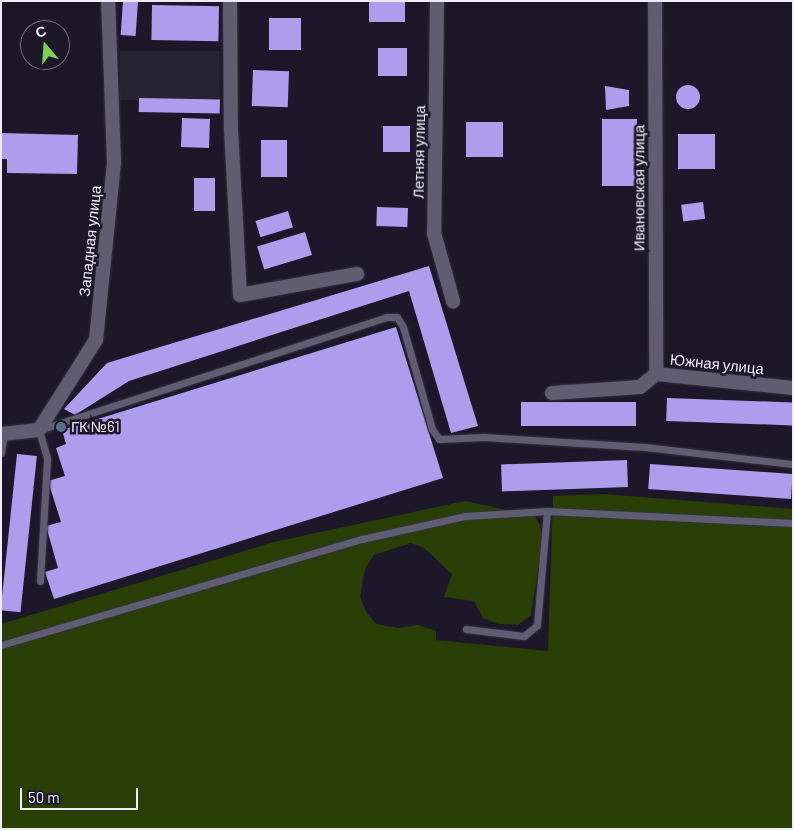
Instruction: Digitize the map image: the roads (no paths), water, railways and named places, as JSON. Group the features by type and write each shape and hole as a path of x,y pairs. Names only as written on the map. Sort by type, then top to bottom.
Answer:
{"street":[{"name":"Западная улица","path":"39,430 96,340 114,162 108,1"},
{"path":"230,1 231,129 240,295 357,274"},
{"name":"Летняя улица","path":"437,1 434,233 452,301"},
{"name":"Ивановская улица","path":"655,1 656,374"},
{"name":"Южная улица","path":"552,393 640,387 656,374 793,388"},
{"path":"3,434 39,430"}],"lane":[{"path":"40,580 47,458 39,430 386,316 397,317 439,439 484,437 645,447 793,464"},
{"path":"1,452 3,434"},
{"path":"1,645 408,528 465,516 547,511 793,523"},
{"path":"466,629 524,636 537,625 547,511"}],"place":[{"name":"ГК №61","path":"61,427"}]}
